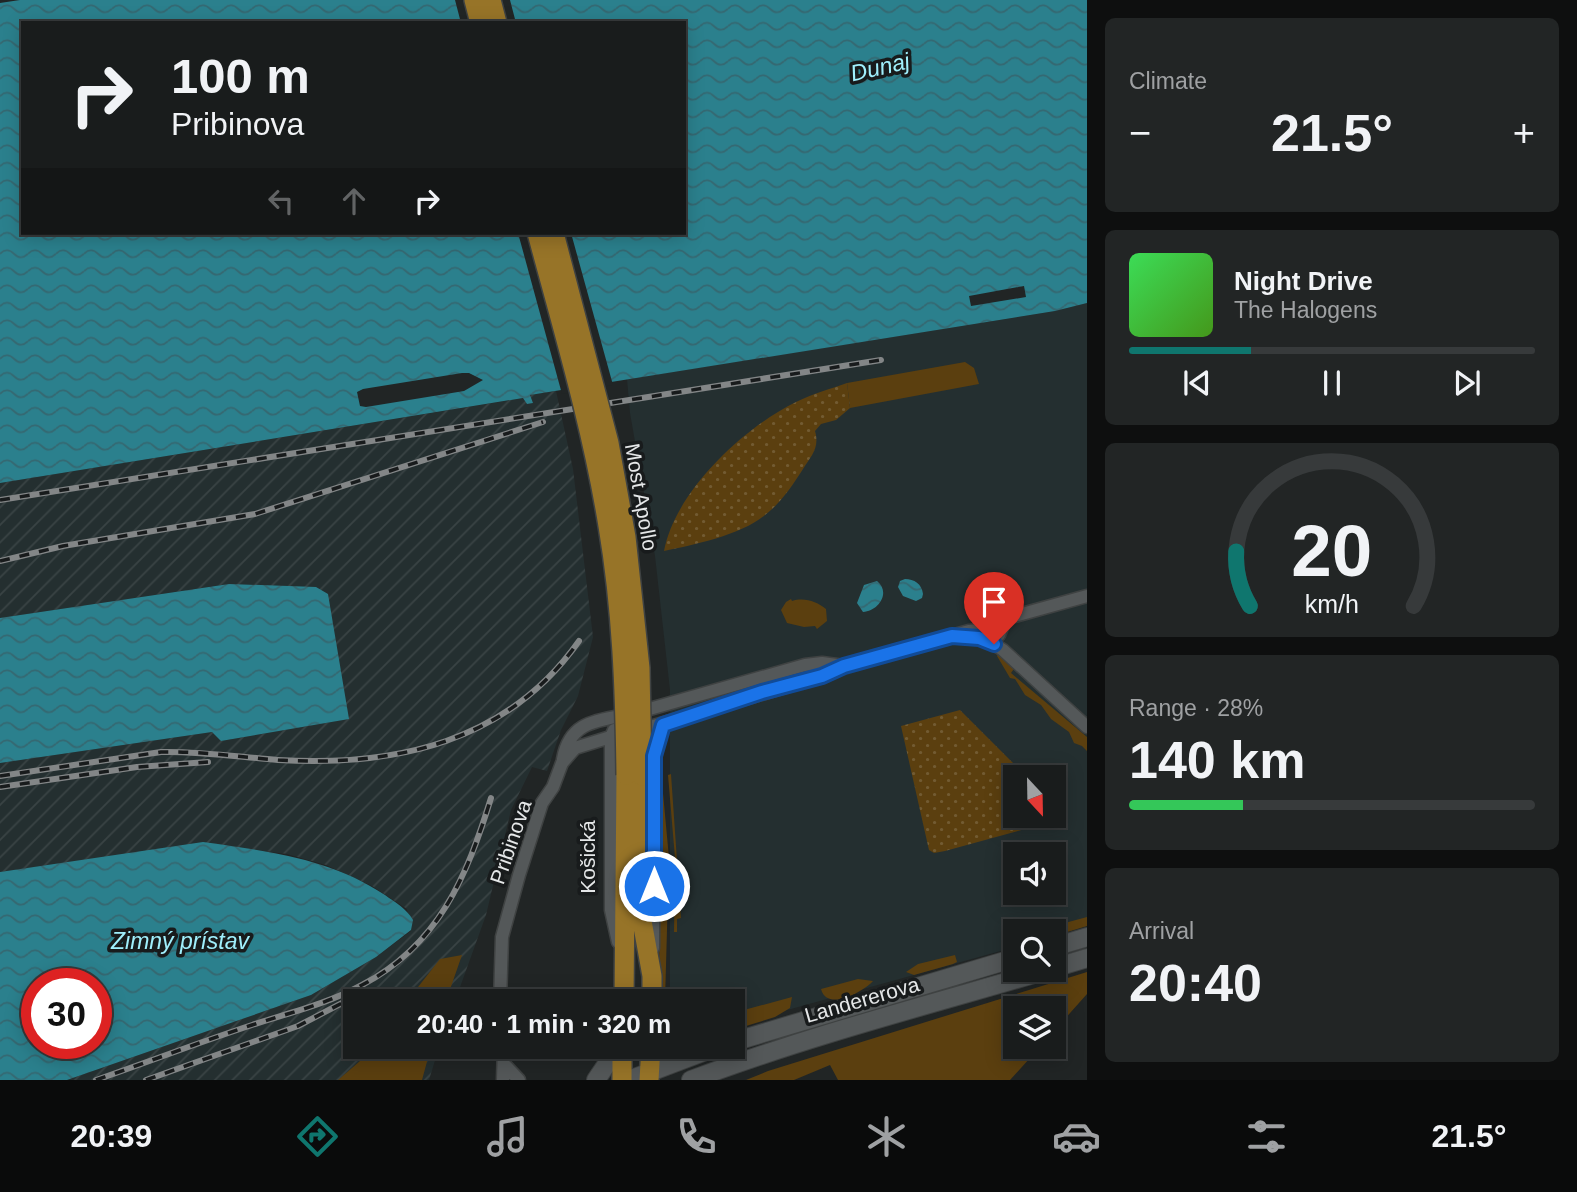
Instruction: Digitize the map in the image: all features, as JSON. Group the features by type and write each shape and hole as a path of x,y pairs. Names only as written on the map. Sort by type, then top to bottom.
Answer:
{"main road":[{"path":"474,0 479,21"},
{"path":"491,0 496,21"},
{"name":"Most Apollo","path":"538,235 583,407 608,524 634,775"},
{"name":"Most Apollo","path":"555,235 609,443 621,503 640,668 634,775"},
{"path":"634,775 640,910 652,989"},
{"name":"Košická","path":"624,989 634,775"},
{"path":"621,1059 622,1080"}],"street":[{"path":"1003,650 999,638 1001,628 1007,620 1087,596"},
{"path":"647,728 822,676 844,666 977,629 1001,628"},
{"path":"952,636 986,639 1003,650 1087,727"},
{"path":"646,710 805,665 822,663 844,666"},
{"path":"562,763 573,732 605,719 621,716 614,736"},
{"path":"652,976 654,756 663,725"},
{"name":"Pribinova","path":"500,989 502,937 540,811 562,763 576,747 614,736"},
{"name":"Košická","path":"614,736 611,910 624,976"},
{"path":"1066,943 1087,937"},
{"path":"1066,964 1087,958"},
{"name":"Landererova","path":"745,1038 1003,962"},
{"name":"Landererova","path":"691,1080 825,1033 1006,982"},
{"path":"503,1080 504,1059"},
{"path":"596,1080 611,1059"},
{"path":"629,1080 650,1076 686,1059"},
{"path":"504,1064 519,1080"}],"shaded area":[{"path":"1087,303 1087,926 1066,932 1066,919 1003,919 1003,950 745,1022 745,989 670,989 670,690 655,556 630,413 627,379 1055,311"},
{"path":"965,362 974,368 979,384 850,408 847,383"},
{"path":"847,383 850,408 836,420 821,424 815,431 816,447 812,456 786,494 771,510 731,534 664,551 682,506 714,464 734,445 776,413 796,402"},
{"path":"556,391 573,469 593,637 578,696 561,730 547,771 532,767 511,810 486,915 459,989 343,989 343,1059 435,1059 429,1080 67,1080 311,995 376,957 411,931 407,909 372,886 326,865 287,854 203,843 0,872 0,763 212,732 221,741 348,719 229,584 0,618 0,483 524,398 527,404 533,403 530,395"},
{"path":"791,599 810,601 822,606 826,609 827,621 817,629 815,626 804,627 787,623 781,610"},
{"path":"999,652 1016,666 1011,673 1087,737 1087,751 1074,743 1069,732 1051,719 1041,705 1025,695 1015,679 1010,678 997,656"},
{"path":"960,710 1015,765 1003,765 1003,828 1029,828 945,851 934,853 929,850 901,726"},
{"path":"671,774 681,918 677,919 677,932 674,932 675,858 668,775"},
{"path":"659,787 663,793 669,858 665,989 660,989"},
{"path":"1087,917 1087,926 1066,932 1066,923"},
{"path":"462,955 450,989 416,989 440,959"},
{"path":"955,955 957,962 953,964 914,975 906,972 918,964"},
{"path":"1087,972 1087,994 1066,1018 1066,996 1010,996 1055,982 1066,982 1066,979"},
{"path":"858,979 873,981 846,998 830,999 821,989"},
{"path":"792,997 790,1008 775,1017 745,1026 745,1010"},
{"path":"1003,998 1003,1059 1029,1059 1010,1080 838,1080 830,1065 794,1080 746,1080"},
{"path":"428,1059 422,1080 338,1080 360,1061"}],"water":[{"name":"Dunaj","path":"20,0 1087,0 1087,303 1055,311 530,395 533,403 527,404 523,398 0,483 0,3"},
{"path":"905,579 919,585 922,598 916,601 903,596 898,587 900,581"},
{"path":"877,581 883,590 881,600 874,608 863,612 857,603 864,585"},
{"path":"229,584 316,587 328,594 349,719 221,741 212,732 0,763 0,618"},
{"name":"Zimný prístav","path":"203,842 297,858 342,872 385,895 404,909 413,920 411,930 376,957 311,995 67,1080 0,1080 0,872"}],"pier":[{"path":"455,0 510,0 515,21 460,21"},
{"path":"519,235 572,235 613,385 562,394"},
{"path":"1024,286 1026,297 971,306 969,296"},
{"path":"469,373 483,380 464,391 360,406 357,392 363,389"}],"railway":[{"path":"0,500 881,360"},
{"path":"0,561 63,546 255,514 543,422"},
{"path":"0,776 161,752 322,761 365,759 406,752 446,741 484,725 519,703 551,675 579,641"},
{"path":"0,787 137,767 208,762"},
{"path":"96,1080 322,1003 349,992 389,969 411,950 446,906 472,854 491,798"},
{"path":"146,1080 298,1026 343,1003"}],"route":[{"path":"654,886 654,756 663,725 762,692 822,676 844,666 952,636 986,639 994,644"}]}
